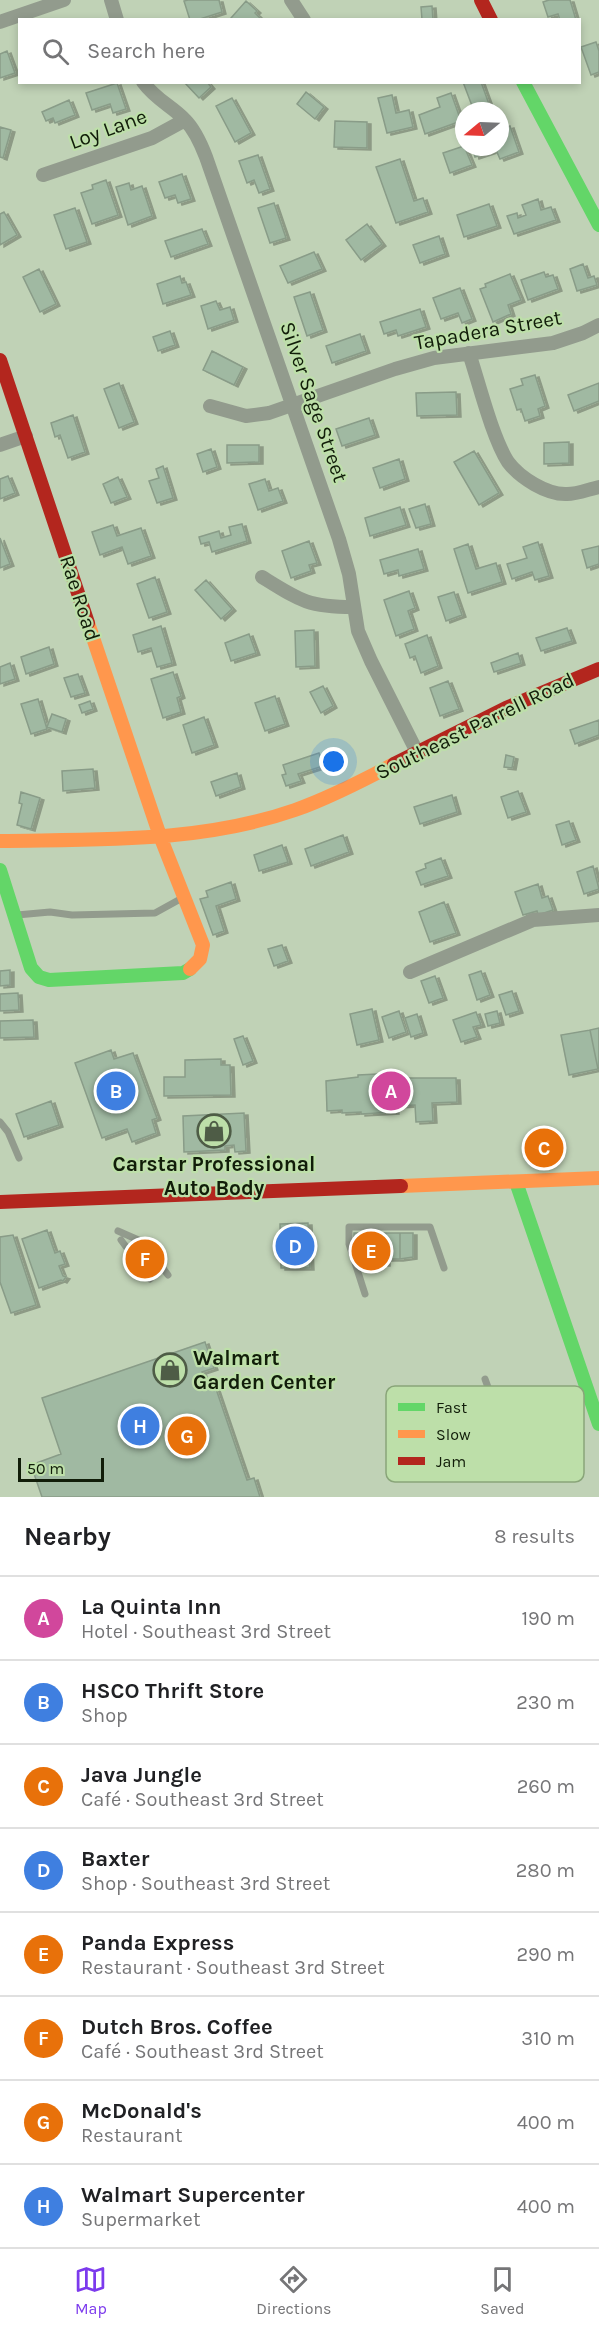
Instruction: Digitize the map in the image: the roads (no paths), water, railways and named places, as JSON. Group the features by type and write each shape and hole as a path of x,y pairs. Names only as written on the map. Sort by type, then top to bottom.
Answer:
{"street":[{"path":"0,22 64,0"},
{"path":"111,0 116,18"},
{"path":"291,0 303,18"},
{"path":"481,0 490,18"},
{"name":"Silver Sage Street","path":"145,84 162,103 185,120 197,137 206,157 339,539 349,574 358,631 417,752"},
{"path":"524,84 599,225"},
{"name":"Loy Lane","path":"43,174 152,138 185,120"},
{"name":"Tapadera Street","path":"210,406 246,416 269,413 395,369 434,358 553,343 584,333 599,325"},
{"path":"469,353 499,444 509,463 526,478 547,491 567,494 599,487"},
{"name":"Rae Road","path":"0,360 160,836 203,945 202,957 195,968 183,974 49,980 39,977 31,968 14,915"},
{"path":"0,445 26,436"},
{"path":"262,577 297,599 323,607 353,607"},
{"name":"Southeast Parrell Road","path":"0,841 160,836 249,824 294,811 345,790 527,698 599,669"},
{"path":"0,870 14,915"},
{"path":"410,972 533,920 599,915"},
{"path":"0,1202 599,1178"},
{"path":"516,1182 599,1424"}],"lane":[{"path":"14,915 50,912 72,915 155,913 184,897"},
{"path":"0,1122 8,1132 19,1158"},
{"path":"365,1294 349,1244 349,1227 430,1227 444,1268"},
{"path":"118,1231 143,1242 168,1275"},
{"path":"121,1240 150,1279"},
{"path":"485,1379 488,1386"}],"place":[{"name":"HSCO Thrift Store","path":"116,1091"},
{"name":"La Quinta Inn","path":"391,1091"},
{"name":"Carstar Professional Auto Body","path":"214,1131"},
{"name":"Java Jungle","path":"544,1148"},
{"name":"Baxter","path":"295,1246"},
{"name":"Panda Express","path":"371,1251"},
{"name":"Dutch Bros. Coffee","path":"145,1259"},
{"name":"Walmart Garden Center","path":"170,1370"},
{"name":"Walmart Supercenter","path":"140,1426"},
{"name":"McDonald's","path":"187,1436"}]}
